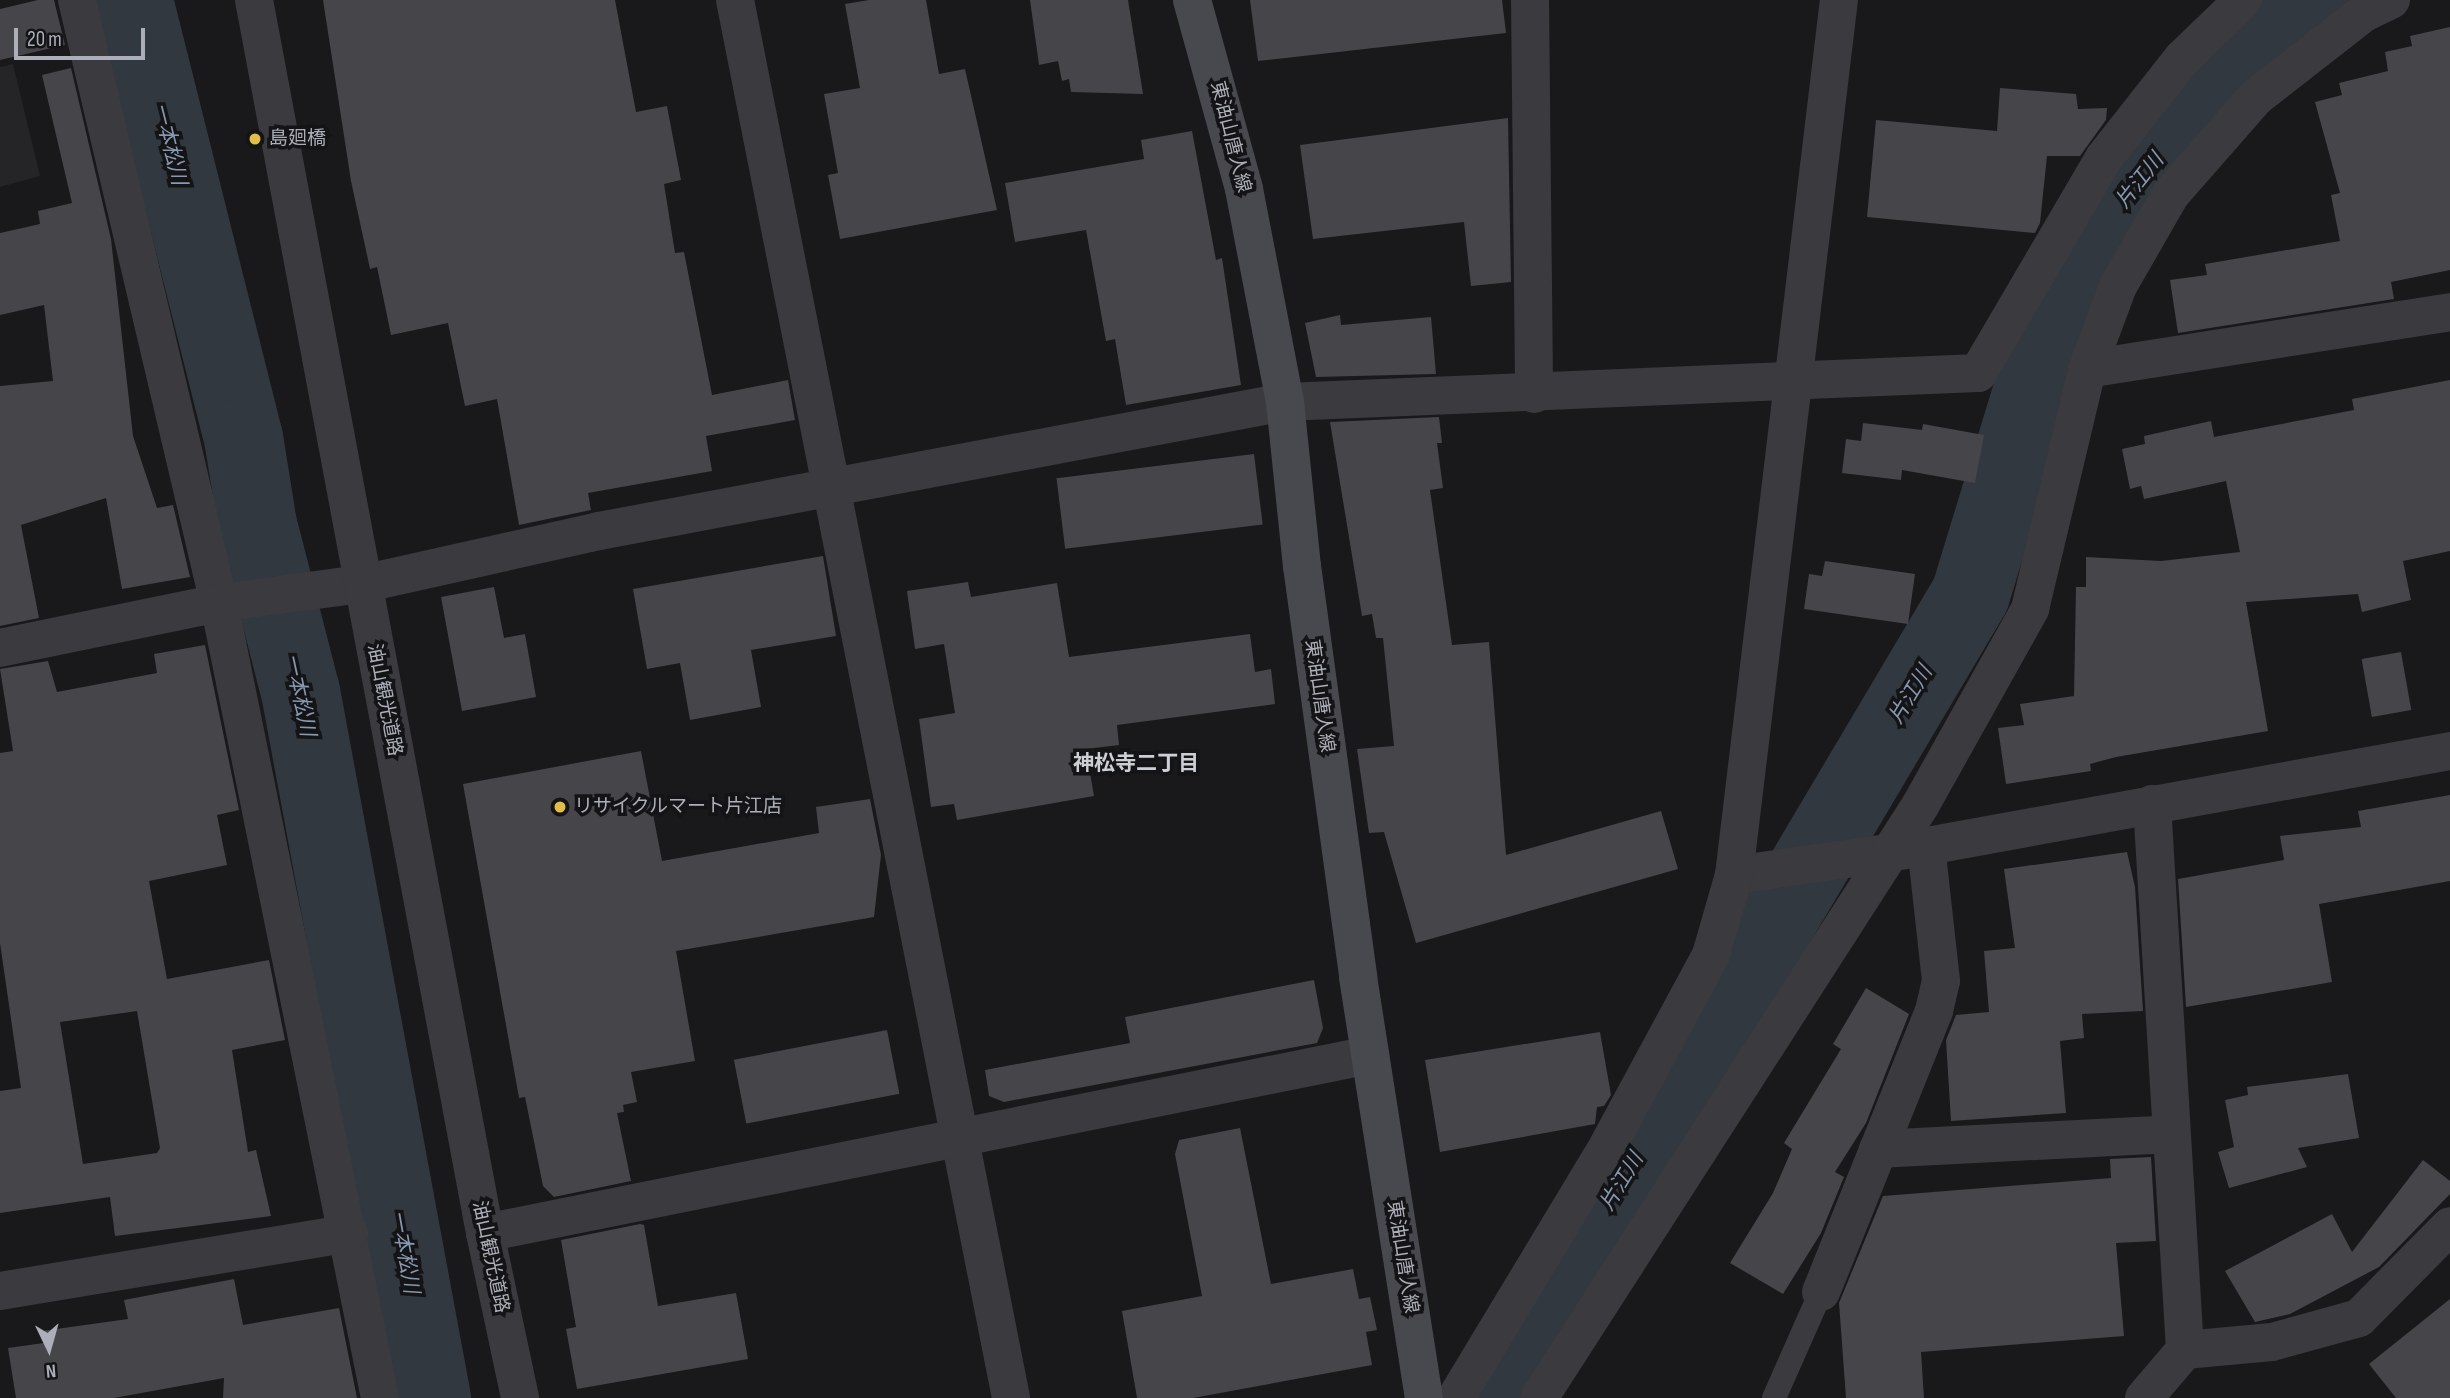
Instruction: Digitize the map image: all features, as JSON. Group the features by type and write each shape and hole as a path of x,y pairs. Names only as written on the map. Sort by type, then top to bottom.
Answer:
{"main road":[{"name":"東油山唐人線","path":"1192,0 1244,190 1285,402 1302,566 1370,1055 1424,1398"}],"street":[{"path":"77,0 227,602 380,1398"},
{"name":"油山観光道路","path":"254,0 485,1233 520,1398"},
{"path":"735,0 829,487 1011,1398"},
{"path":"1530,0 1534,394"},
{"path":"1456,1398 1604,1153 1711,954 1734,875 1839,0"},
{"path":"0,648 227,602 362,584 829,487 1285,402 1534,394 1978,373 2104,158 2182,59 2243,0"},
{"path":"1539,1398 1874,855 2030,609 2087,369 2118,286 2171,194 2256,97 2364,13 2390,0"},
{"path":"2087,369 2450,312"},
{"path":"1734,875 1874,855 2450,751"},
{"path":"2144,1398 2185,1350 2152,804"},
{"path":"1821,1292 1934,1011 1941,981 1926,845"},
{"path":"485,1233 960,1135 1370,1055"},
{"path":"1878,1149 2172,1133"},
{"path":"2185,1350 2272,1342 2359,1318 2450,1226"},
{"path":"0,1291 349,1233"}],"lane":[{"path":"1774,1398 1821,1292"}],"shaded area":[{"path":"13,64 40,176 0,187 0,67"}],"building":[{"path":"38,0 54,0 65,45 0,60 0,9"},
{"path":"323,0 615,0 636,112 667,106 681,180 664,184 675,253 684,252 712,395 788,380 795,420 706,436 712,471 588,493 591,510 519,525 497,399 465,406 448,323 391,335 377,267 370,269 351,181"},
{"path":"869,0 926,0 939,74 965,69 997,210 840,239 828,175 838,173 824,94 860,88 845,4"},
{"path":"1030,0 1128,0 1143,94 1071,92 1069,79 1062,81 1058,61 1039,65"},
{"path":"1250,0 1502,0 1506,33 1258,61"},
{"path":"2450,27 2450,270 2391,282 2394,299 2178,333 2170,280 2207,275 2205,264 2340,241 2331,195 2340,193 2315,102 2342,95 2339,83 2388,71 2385,52 2412,46 2410,36"},
{"path":"71,68 111,239 133,436 157,508 173,505 190,577 122,589 106,498 21,525 39,618 0,626 0,386 53,381 44,305 0,315 0,233 40,224 38,211 72,203 42,75"},
{"path":"2000,88 2076,94 2078,109 2107,108 2106,120 2080,156 2047,156 2040,223 2035,233 1867,217 1876,120 1997,131"},
{"path":"1508,118 1511,282 1471,286 1464,222 1313,239 1300,145"},
{"path":"1192,131 1216,260 1222,258 1241,385 1126,405 1115,339 1106,341 1086,230 1015,242 1005,183 1144,159 1141,140"},
{"path":"1340,315 1341,325 1431,317 1436,374 1316,377 1305,323"},
{"path":"2450,380 2450,551 2403,561 2411,600 2362,612 2358,594 2246,602 2268,731 2116,757 2090,764 2091,771 2006,784 1998,728 2024,725 2020,704 2074,696 2076,587 2086,587 2086,557 2161,561 2240,552 2226,481 2144,499 2141,486 2130,489 2122,449 2145,444 2144,436 2211,421 2214,437 2354,410 2352,399"},
{"path":"1439,417 1442,443 1437,443 1443,488 1430,490 1452,645 1489,642 1506,855 1661,811 1678,869 1416,943 1384,832 1369,833 1357,749 1394,746 1383,638 1376,638 1372,614 1362,616 1330,422"},
{"path":"1863,423 1922,430 1923,424 1984,435 1975,483 1902,470 1901,480 1842,473 1846,439 1861,441"},
{"path":"1254,454 1263,524 1065,549 1056,478"},
{"path":"823,556 836,636 751,650 761,707 690,720 680,663 647,669 633,589"},
{"path":"1825,561 1915,574 1908,624 1804,609 1809,574 1822,576"},
{"path":"968,582 971,597 1057,583 1069,657 1250,634 1255,672 1271,669 1275,704 1117,725 1119,745 1086,749 1094,796 957,820 954,804 931,807 919,719 955,713 944,644 915,649 907,591"},
{"path":"494,587 504,638 525,634 536,697 462,711 441,597"},
{"path":"205,645 239,810 217,815 227,865 149,881 167,979 269,960 285,1040 232,1050 248,1152 256,1150 271,1216 115,1236 110,1197 0,1213 0,1091 21,1088 0,943 0,753 13,751 0,669 48,661 57,692 157,673 154,654","holes":["137,1011 160,1148 157,1153 83,1164 60,1022"]},
{"path":"2401,652 2411,710 2372,717 2362,659"},
{"path":"641,751 662,861 819,833 816,807 870,799 881,855 874,917 676,951 695,1061 631,1072 637,1102 623,1105 624,1112 617,1113 631,1181 554,1197 543,1186 525,1097 519,1098 463,784"},
{"path":"2450,795 2450,881 2319,904 2332,982 2186,1007 2178,879 2284,860 2280,836 2361,827 2358,811"},
{"path":"2127,852 2135,887 2143,1011 2082,1014 2084,1038 2060,1041 2066,1113 1951,1121 1946,1040 1956,1015 1989,1012 1984,951 2015,948 2004,869"},
{"path":"1314,980 1323,1028 1317,1043 1004,1102 989,1096 985,1070 1130,1043 1125,1017"},
{"path":"1866,988 1909,1014 1866,1123 1835,1172 1844,1177 1821,1233 1783,1294 1730,1263 1773,1193 1792,1149 1784,1143 1841,1049 1833,1044"},
{"path":"887,1030 899,1094 746,1124 734,1060"},
{"path":"1600,1032 1611,1095 1604,1106 1597,1107 1595,1124 1440,1152 1425,1060"},
{"path":"2348,1074 2359,1138 2298,1148 2307,1167 2229,1188 2218,1152 2234,1147 2225,1100 2248,1095 2247,1087"},
{"path":"1240,1128 1271,1284 1353,1269 1359,1299 1370,1297 1377,1330 1366,1332 1372,1365 1193,1398 1137,1398 1122,1311 1202,1296 1175,1154 1179,1140"},
{"path":"2151,1157 2156,1241 2116,1243 2124,1336 1921,1352 1924,1398 1846,1398 1839,1303 1883,1196 2111,1178 2110,1159"},
{"path":"2423,1160 2450,1181 2450,1194 2379,1267 2290,1314 2255,1322 2225,1271 2332,1214 2352,1252"},
{"path":"644,1225 658,1306 736,1293 748,1359 577,1389 566,1329 576,1327 561,1240"},
{"path":"234,1279 243,1325 339,1308 357,1398 223,1398 224,1378 114,1398 16,1398 8,1348 44,1343 42,1331 128,1319 124,1300"},
{"path":"2450,1299 2450,1398 2396,1398 2369,1364"}],"waterway":[{"name":"一本松川","path":"133,0 243,437 257,524 300,691 431,1398"},
{"name":"片江川","path":"1493,1398 1970,594 2045,348 2100,233 2245,50 2311,0"}],"place":[{"name":"島廻橋","path":"255,139"},
{"name":"リサイクルマート片江店","path":"560,807"}],"district":[{"name":"神松寺二丁目","path":"1136,764"}]}
